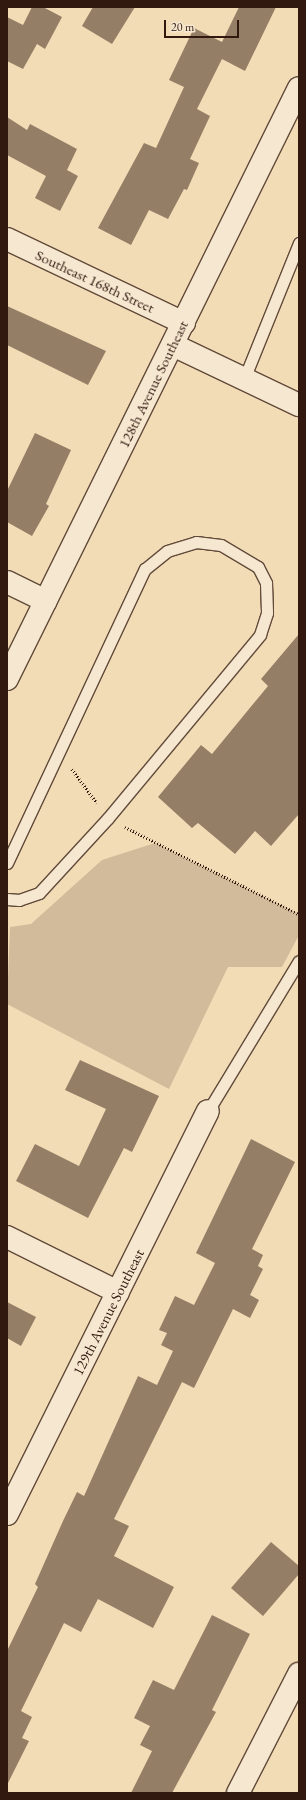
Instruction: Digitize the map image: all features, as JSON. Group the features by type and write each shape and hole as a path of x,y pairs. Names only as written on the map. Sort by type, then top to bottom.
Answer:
{"street":[{"name":"128th Avenue Southeast","path":"7,679 296,102"},
{"name":"Southeast 168th Street","path":"7,239 184,323"},
{"path":"174,345 299,406"},
{"path":"7,582 46,601"},
{"name":"129th Avenue Southeast","path":"7,1514 208,1111"},
{"path":"7,1237 118,1292"},
{"path":"238,1793 299,1674"}],"lane":[{"path":"244,379 299,244"},
{"path":"7,863 145,569 167,551 196,542 221,545 258,567 266,583 267,613 260,634 108,818 40,893 19,900 7,899"},
{"path":"208,1111 299,961"}],"path":[{"path":"60,752 108,818 299,914"}],"shaded area":[{"path":"155,843 299,914 299,935 282,967 228,967 169,1089 7,1004 10,927 31,924 102,860"}],"building":[{"path":"32,7 43,7 62,17 45,49 37,44 23,69 7,61 7,17 23,25"},
{"path":"93,7 135,7 112,44 82,26"},
{"path":"239,7 276,7 245,71 222,59 197,109 210,116 190,159 199,163 187,190 184,189 168,219 149,210 131,245 98,228 144,143 156,148 184,87 169,80 194,28 222,42"},
{"path":"7,117 27,130 30,124 77,149 67,170 78,176 60,211 35,198 46,176 7,155"},
{"path":"7,306 106,351 88,385 7,345"},
{"path":"35,433 71,450 46,504 49,506 32,536 7,522 7,491"},
{"path":"299,634 299,814 271,846 255,831 235,854 198,823 192,828 158,797 201,745 212,754 268,686 261,679"},
{"path":"80,1060 159,1096 132,1152 124,1148 88,1218 16,1181 35,1144 79,1166 106,1109 65,1090"},
{"path":"251,1139 295,1162 252,1249 263,1255 258,1266 263,1269 250,1295 259,1300 250,1318 233,1309 194,1388 182,1382 114,1519 129,1526 114,1556 174,1587 153,1628 98,1599 81,1632 64,1623 21,1711 32,1717 22,1738 29,1741 7,1785 7,1651 38,1587 35,1584 63,1521 77,1492 84,1496 138,1376 157,1385 173,1351 161,1345 167,1333 159,1330 175,1296 194,1305 215,1263 196,1253"},
{"path":"7,1302 36,1317 21,1346 7,1338"},
{"path":"271,1542 299,1566 299,1574 263,1616 231,1588"},
{"path":"212,1615 250,1634 212,1710 216,1712 172,1793 131,1793 152,1751 140,1745 150,1726 134,1718 153,1680 174,1690"}]}
